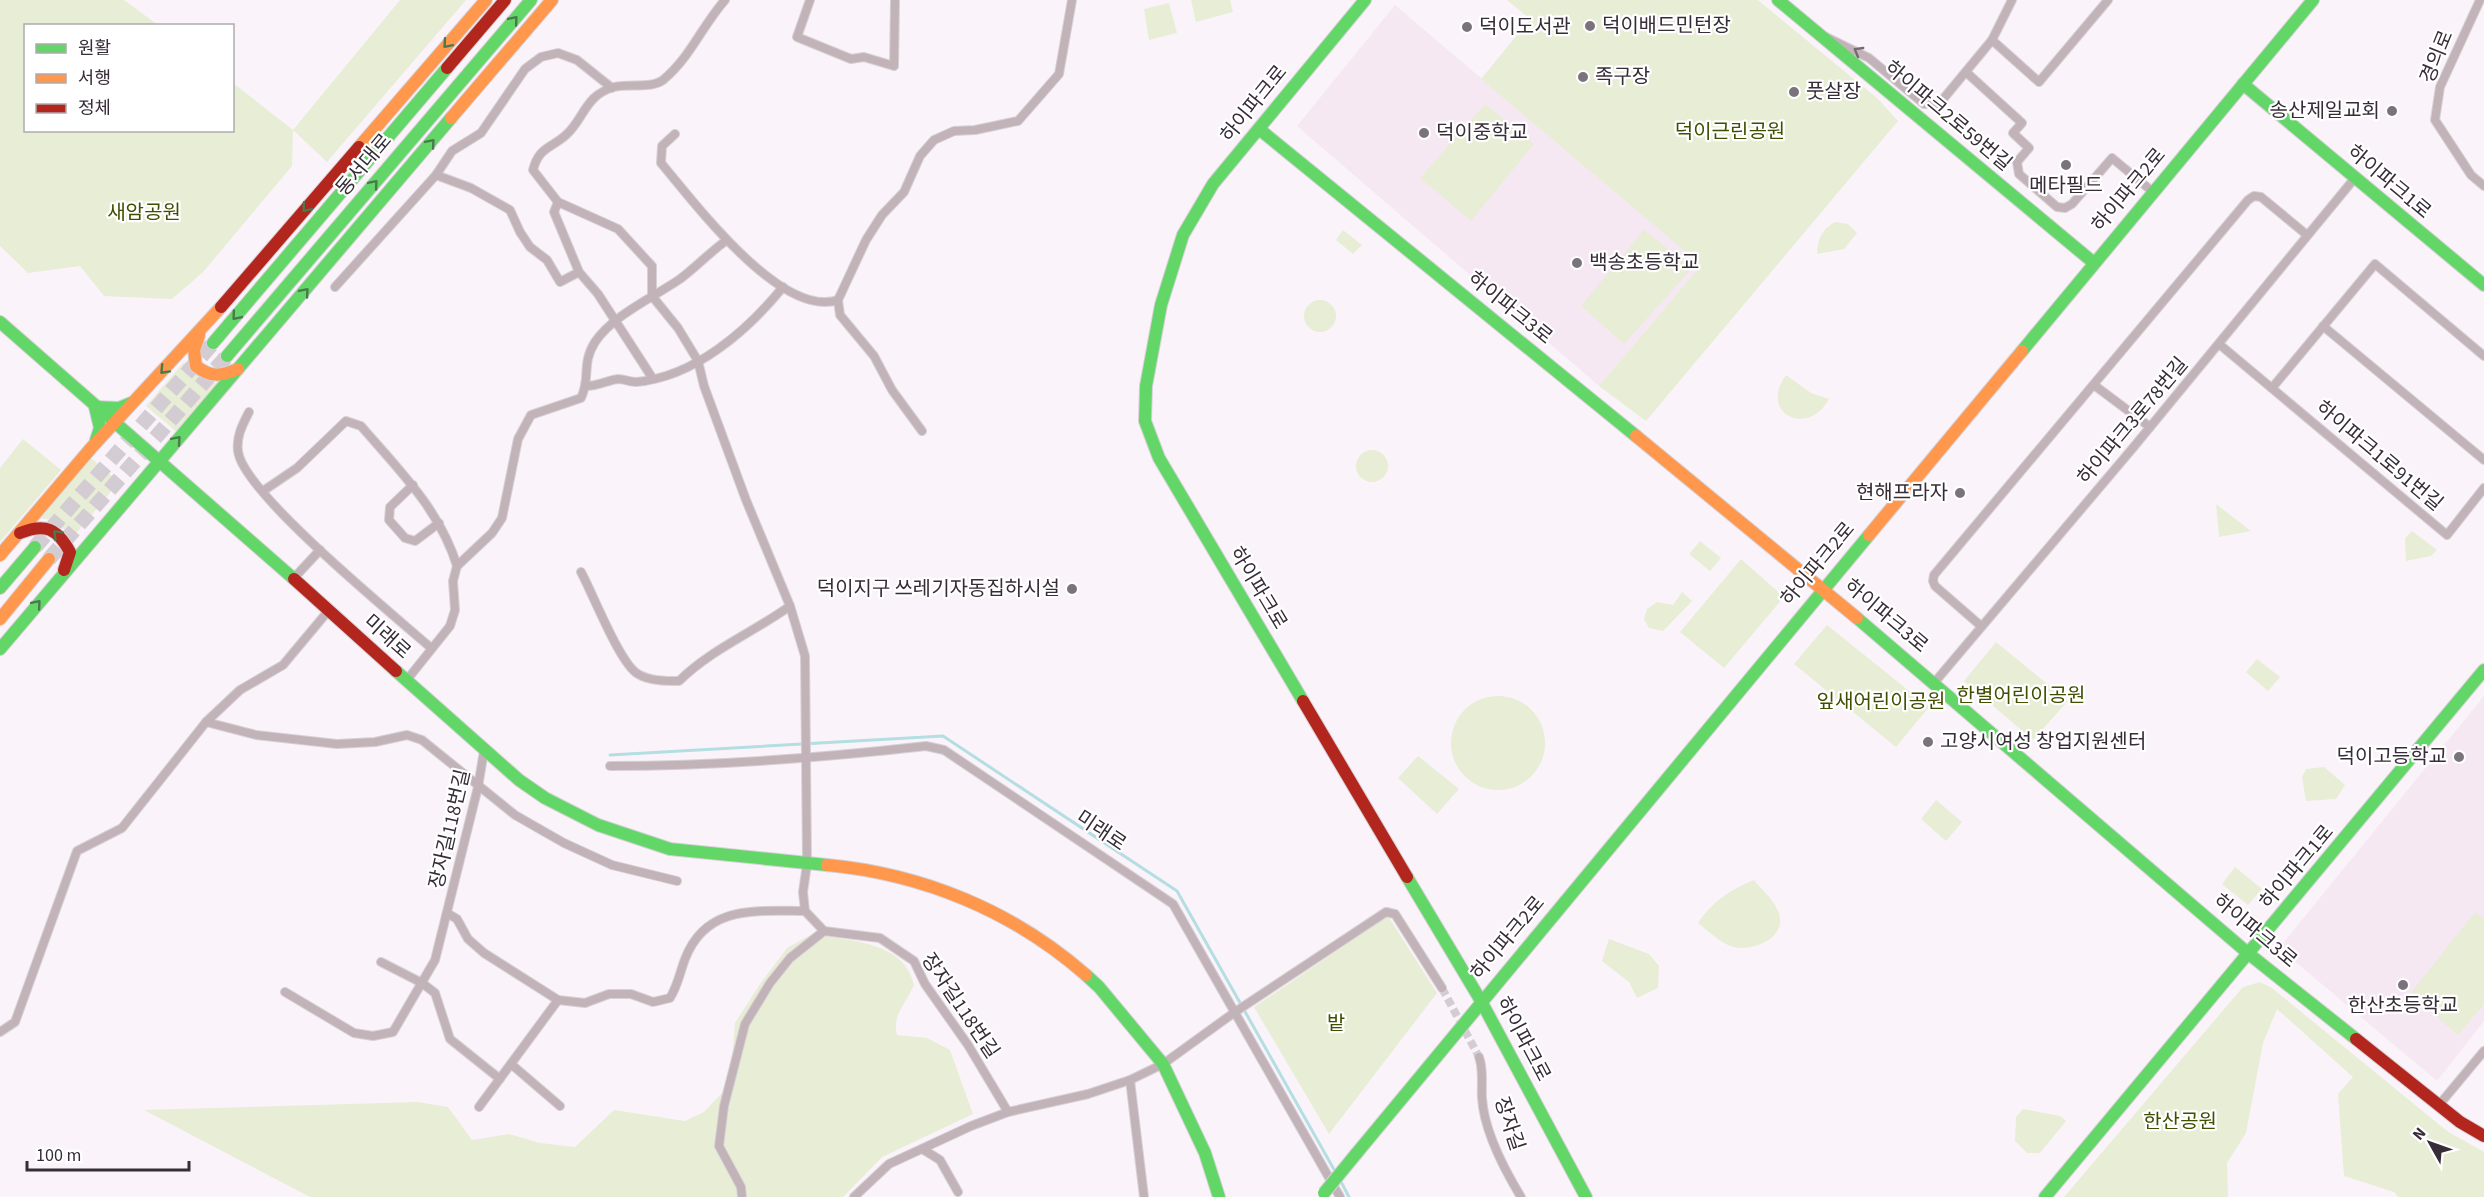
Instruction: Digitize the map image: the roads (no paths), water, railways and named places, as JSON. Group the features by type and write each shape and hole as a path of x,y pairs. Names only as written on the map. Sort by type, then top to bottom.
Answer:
{"main road":[{"path":"0,555 113,423 200,332 486,0"},
{"name":"동서대로","path":"213,343 505,0"},
{"name":"동서대로","path":"227,356 531,0"},
{"path":"0,649 552,0"},
{"name":"하이파크로","path":"1365,0 1194,211 1179,243 1148,372 1145,420 1157,454 1481,1001 1586,1197"},
{"name":"하이파크2로59번길","path":"1778,0 2094,263"},
{"name":"하이파크2로","path":"1322,1195 2313,0"},
{"name":"하이파크1로","path":"2243,84 2354,179 2484,285"},
{"name":"하이파크3로","path":"1259,129 1823,589 2249,954 2439,1105 2484,1136"},
{"name":"미래로","path":"0,322 329,610 484,751 545,798 623,836 670,849 852,867 922,882 985,907 1016,924 1065,957 1099,987 1163,1064 1205,1153 1219,1197"},
{"path":"200,332 194,350 196,366 207,375 225,375 240,368"},
{"path":"92,447 100,429 95,407 119,408 138,397"},
{"path":"18,533 37,525 51,527 62,536 70,552 64,573"},
{"path":"0,588 35,547"},
{"path":"0,619 49,560"},
{"name":"하이파크1로","path":"2045,1197 2484,670"}],"street":[{"path":"725,0 681,65 660,82 612,88 586,105 568,134 536,157 533,170 558,202 618,229 652,267 652,296 678,328 698,361 704,387 746,500 790,606 805,656 807,864 803,892 806,911 824,931 790,958 770,983 745,1024 724,1106 719,1146 741,1186 742,1197"},
{"path":"810,0 797,37 851,59 864,57 894,66 895,0"},
{"path":"922,431 892,390 874,356 840,315 838,300 866,240 882,215 904,192 920,156 934,140 954,131 1018,121 1059,74 1072,0"},
{"path":"1820,35 1844,44 1869,58 1924,104 1939,104 1992,40 2012,0"},
{"path":"1992,40 2039,82 2108,0"},
{"name":"경의로","path":"2480,0 2440,87 2435,120 2471,175 2484,186"},
{"path":"335,287 436,175 452,151 481,133 525,69 541,57 558,53 577,60 612,88"},
{"path":"1966,72 2022,123 2013,133 2030,148 2018,162 2019,174 2057,207 2065,208 2072,204 2112,158 2153,192"},
{"path":"675,134 662,146 661,163 727,240 754,267 783,286 827,304 838,300"},
{"path":"436,175 471,188 510,210 530,247 547,260 560,282 579,272"},
{"name":"하이파크3로78번길","path":"1934,683 2220,344 2354,179"},
{"path":"1981,626 1935,586 1934,575 2248,200 2254,196 2261,197 2307,235"},
{"path":"558,202 554,212 579,272 616,319 653,378"},
{"path":"457,566 492,534 502,518 518,439 531,415 581,398 587,387 585,362 596,341 616,319 681,278 727,240"},
{"path":"2272,388 2375,264 2484,356"},
{"path":"587,387 618,379 634,382 653,378 698,361 743,330 783,286"},
{"path":"2323,326 2484,460"},
{"name":"하이파크1로91번길","path":"2220,344 2447,535 2484,488"},
{"path":"2094,385 2150,427"},
{"path":"249,412 240,429 238,452 249,473 263,491 320,550 431,648"},
{"path":"263,491 297,468 346,421 361,426 432,508 451,546 457,566 453,581 455,610 450,626 406,681"},
{"path":"413,485 390,507 389,520 405,538 414,542 439,523"},
{"path":"293,579 320,550"},
{"path":"581,572 625,661 638,674 662,681 679,681 699,662 757,630 790,606"},
{"path":"0,1032 15,1022 77,851 122,828 206,722 240,690 283,665 329,610"},
{"path":"206,722 256,735 336,744 375,742 407,735 422,740 515,815 564,843 612,865 677,881"},
{"name":"미래로","path":"610,766 703,766 926,746 944,750 1173,904 1237,1011 1278,1093 1340,1197"},
{"name":"장자길118번길","path":"285,992 354,1033 373,1035 393,1032 435,960 478,787 484,751"},
{"name":"장자길118번길","path":"447,913 457,919 468,939 484,953 558,1000 585,1003 609,994 631,994 653,1002 670,998 679,982 685,958 697,938 713,920 736,914 806,911"},
{"path":"854,1197 889,1164 924,1150 971,1126 1008,1112 1088,1094 1130,1080 1163,1064 1253,1000 1386,912 1395,914 1442,988"},
{"name":"장자길118번길","path":"824,931 880,938 914,961 925,984 968,1045 1008,1112"},
{"path":"381,962 422,983 435,993 450,1039 500,1079"},
{"path":"479,1107 558,1000"},
{"path":"2439,1105 2484,1051"},
{"name":"장자길","path":"1479,1057 1482,1065 1482,1098 1485,1119 1512,1183 1521,1197"},
{"path":"511,1064 560,1106"},
{"path":"1130,1080 1144,1197"},
{"path":"924,1150 940,1160 958,1192"}],"waterway":[{"path":"610,755 943,736 1177,891 1336,1173"},
{"path":"1339,1178 1349,1197"}],"tunnel":[{"path":"35,547 213,343"},
{"path":"49,559 227,356"},
{"path":"1442,988 1479,1057"}],"place":[{"name":"덕이배드민턴장","path":"1590,26"},
{"name":"덕이도서관","path":"1467,27"},
{"name":"족구장","path":"1583,77"},
{"name":"풋살장","path":"1794,92"},
{"name":"송산제일교회","path":"2392,111"},
{"name":"덕이중학교","path":"1424,133"},
{"name":"메타필드","path":"2066,165"},
{"name":"백송초등학교","path":"1577,263"},
{"name":"현해프라자","path":"1960,493"},
{"name":"덕이지구 쓰레기자동집하시설","path":"1072,589"},
{"name":"고양시여성 창업지원센터","path":"1928,742"},
{"name":"덕이고등학교","path":"2459,757"},
{"name":"한산초등학교","path":"2403,985"}],"park label":[{"name":"덕이근린공원","path":"1730,132"},
{"name":"새암공원","path":"144,213"},
{"name":"한별어린이공원","path":"2021,696"},
{"name":"잎새어린이공원","path":"1881,702"},
{"name":"밭","path":"1336,1024"},
{"name":"한산공원","path":"2180,1122"}]}
